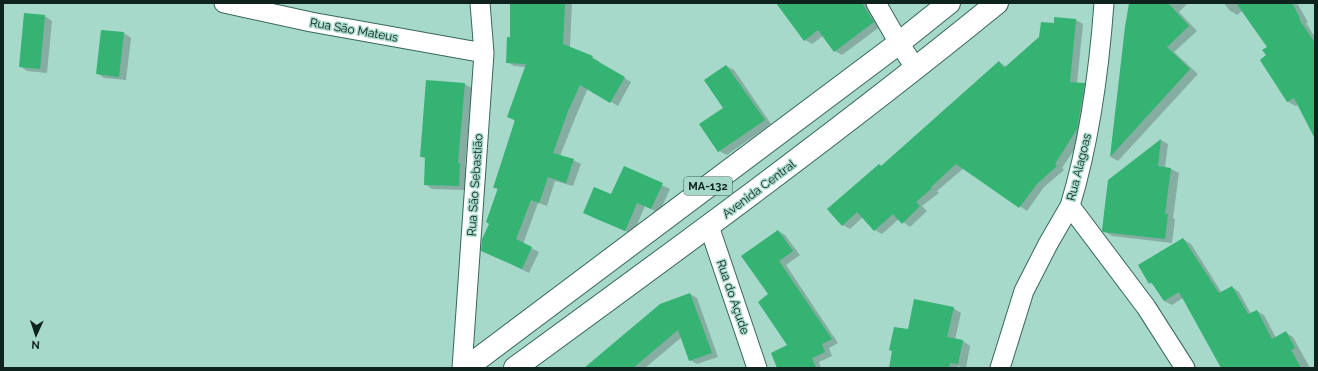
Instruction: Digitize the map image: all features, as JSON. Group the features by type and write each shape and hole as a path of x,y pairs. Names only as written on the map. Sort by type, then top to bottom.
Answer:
{"main road":[{"name":"MA-132","path":"466,368 899,43 949,3"},
{"name":"Avenida Central","path":"515,368 709,226 916,69 997,3"}],"street":[{"name":"Rua São Mateus","path":"224,3 311,22 484,53"},
{"name":"Rua São Sebastião","path":"462,368 484,53 480,3"},
{"path":"876,3 916,69"},
{"name":"Rua Alagoas","path":"1104,3 1101,49 1093,106 1078,179 1070,206 1146,307 1185,368"},
{"path":"1000,368 1024,291 1048,244 1070,206"},
{"name":"Rua do Açude","path":"709,226 757,368"}],"building":[{"path":"510,3 565,3 563,44 593,56 592,58 625,77 610,103 580,85 568,111 553,153 574,159 566,183 548,177 539,203 531,200 516,239 532,247 522,269 481,251 482,239 489,224 486,222 498,188 493,188 515,120 507,117 526,64 506,63 507,37 510,37"},
{"path":"776,3 862,3 874,22 834,52 818,30 804,41"},
{"path":"1129,3 1168,3 1189,26 1167,47 1190,69 1110,157 1125,27"},
{"path":"1236,3 1292,3 1300,18 1299,19 1315,43 1315,139 1294,98 1287,102 1260,60 1266,55 1262,50 1267,47"},
{"path":"24,13 45,15 40,69 19,67"},
{"path":"1054,17 1076,19 1070,82 1085,83 1077,129 1055,164 1057,166 1037,184 1019,208 956,164 916,202 920,206 902,224 893,214 874,231 857,212 842,226 827,209 879,164 881,166 999,61 1004,68 1039,37 1041,22 1054,23"},
{"path":"101,30 124,32 119,77 96,74"},
{"path":"726,65 765,120 718,152 699,124 723,108 704,80"},
{"path":"426,80 465,83 458,163 460,163 459,186 424,185 425,157 420,157"},
{"path":"1161,139 1158,166 1171,168 1165,214 1168,214 1165,239 1103,232 1108,180"},
{"path":"624,166 663,183 651,209 637,203 625,231 583,213 594,187 611,194"},
{"path":"778,230 793,251 779,261 832,339 822,344 825,352 812,358 816,368 777,368 771,353 787,345 758,302 768,294 741,256"},
{"path":"1183,238 1219,293 1232,286 1248,314 1257,310 1272,339 1286,331 1295,348 1291,350 1301,368 1221,368 1179,292 1164,301 1151,282 1149,284 1138,265"},
{"path":"690,293 712,353 689,361 678,330 633,368 584,368 660,304"},
{"path":"914,299 954,307 947,337 963,340 958,364 950,363 949,368 889,368 892,351 889,350 894,327 908,329"}]}
